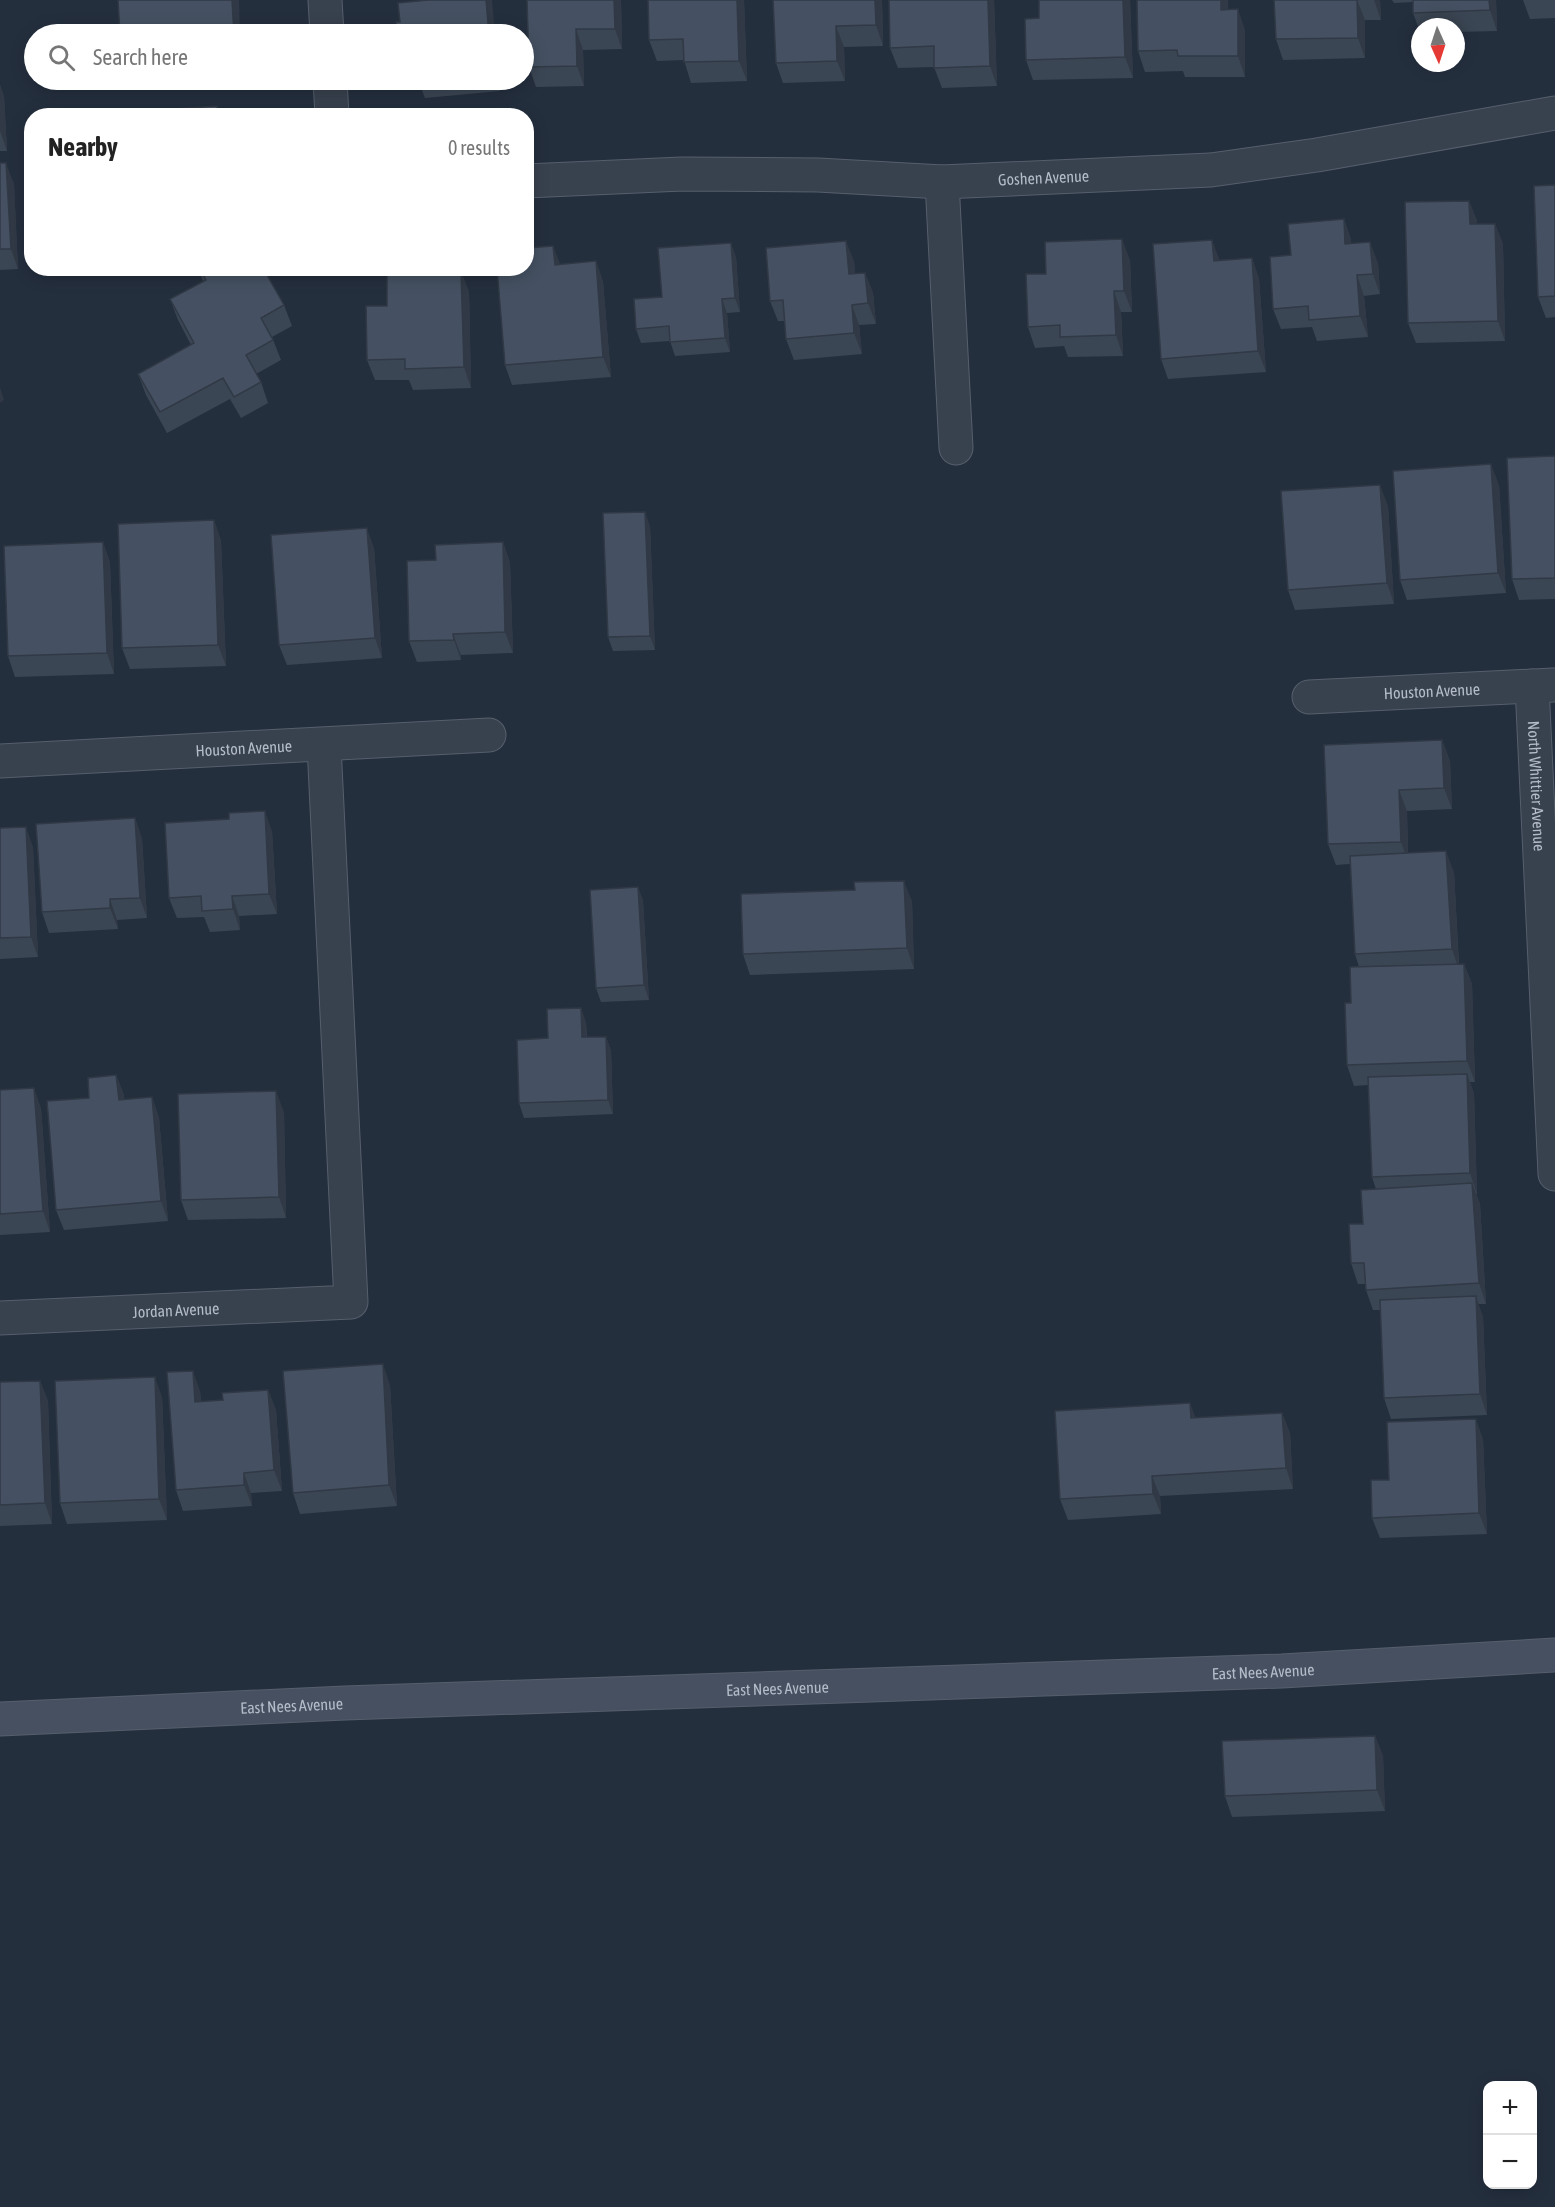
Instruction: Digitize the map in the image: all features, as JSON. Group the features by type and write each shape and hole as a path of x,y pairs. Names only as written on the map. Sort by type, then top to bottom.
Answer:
{"main road":[{"name":"East Nees Avenue","path":"0,1719 345,1703 1282,1671 1555,1655"}],"street":[{"path":"325,0 326,24"},
{"path":"331,90 332,108"},
{"name":"Goshen Avenue","path":"534,181 693,174 818,175 942,182 1211,170 1317,155 1555,113"},
{"path":"942,182 956,448"},
{"name":"Houston Avenue","path":"1309,697 1544,685"},
{"name":"North Whittier Avenue","path":"1544,685 1555,1174"},
{"name":"Houston Avenue","path":"0,761 489,735"},
{"name":"Jordan Avenue","path":"0,1318 351,1302 324,745"}],"building":[{"path":"118,0 232,0 233,24 119,24"},
{"path":"428,0 486,0 488,24 396,24 396,22 400,22 398,3"},
{"path":"527,0 614,0 615,29 576,29 577,66 534,67 534,24 528,24"},
{"path":"648,0 737,0 739,61 684,62 683,39 649,40"},
{"path":"773,0 875,0 876,25 836,26 837,61 776,63"},
{"path":"889,0 988,0 990,66 934,68 934,46 890,48"},
{"path":"1039,0 1123,0 1125,57 1026,60 1025,19 1039,18"},
{"path":"1137,0 1221,0 1221,10 1238,9 1238,56 1178,56 1177,50 1138,51"},
{"path":"1274,0 1357,0 1358,38 1276,39"},
{"path":"1413,0 1489,0 1490,10 1413,13"},
{"path":"217,106 217,108 188,108"},
{"path":"0,163 6,163 11,249 0,249"},
{"path":"1555,185 1555,296 1538,297 1534,186"},
{"path":"1469,201 1470,224 1495,224 1498,321 1408,323 1405,202"},
{"path":"1344,219 1345,244 1370,242 1373,274 1357,275 1360,316 1309,320 1308,306 1273,309 1270,257 1291,255 1288,224"},
{"path":"1122,239 1124,291 1114,291 1116,335 1060,337 1060,325 1028,327 1026,274 1046,274 1045,242"},
{"path":"1212,240 1214,261 1252,258 1258,351 1161,359 1153,244"},
{"path":"846,241 849,274 865,273 868,303 852,305 854,333 786,339 783,300 770,301 766,248"},
{"path":"731,243 735,298 722,299 725,338 670,342 669,326 636,329 634,299 662,297 658,248"},
{"path":"553,246 555,265 596,261 603,357 505,365 498,276 534,276 534,247"},
{"path":"204,276 268,276 284,305 261,318 273,340 246,355 261,382 234,397 223,378 160,412 138,374 194,343 170,299 206,280"},
{"path":"387,276 461,276 464,367 405,369 405,359 367,360 366,306 387,306"},
{"path":"1555,456 1555,578 1512,579 1507,458"},
{"path":"1491,464 1498,573 1400,580 1393,471"},
{"path":"1380,485 1387,583 1288,590 1281,491"},
{"path":"645,512 650,636 608,637 603,513"},
{"path":"214,520 218,645 122,648 118,524"},
{"path":"367,528 375,638 279,645 271,535"},
{"path":"103,542 107,653 8,656 4,546"},
{"path":"503,542 505,632 453,634 454,640 409,641 407,561 436,560 435,545"},
{"path":"1442,740 1444,788 1399,790 1401,842 1328,844 1324,745"},
{"path":"265,811 269,894 232,896 233,909 202,911 201,896 169,898 165,823 229,819 229,813"},
{"path":"135,818 140,898 110,899 110,908 42,912 36,824"},
{"path":"26,827 31,937 0,938 0,828"},
{"path":"1446,851 1452,949 1355,954 1350,856"},
{"path":"904,881 907,948 743,954 741,894 855,890 854,882"},
{"path":"638,887 644,985 596,988 590,890"},
{"path":"1464,964 1467,1061 1347,1065 1345,1003 1351,1003 1350,967"},
{"path":"581,1008 582,1037 606,1037 608,1100 519,1103 517,1040 548,1038 547,1009"},
{"path":"1467,1074 1470,1173 1372,1177 1368,1077"},
{"path":"116,1075 119,1100 152,1097 161,1201 56,1210 47,1101 89,1098 88,1078"},
{"path":"34,1088 43,1211 0,1214 0,1090"},
{"path":"276,1091 279,1197 181,1200 178,1094"},
{"path":"1472,1183 1479,1283 1366,1290 1364,1263 1351,1263 1349,1224 1363,1224 1361,1190"},
{"path":"1476,1296 1480,1394 1384,1398 1380,1300"},
{"path":"383,1364 389,1485 293,1493 283,1371"},
{"path":"193,1371 195,1402 223,1400 222,1393 268,1390 274,1470 244,1473 244,1485 176,1490 167,1372"},
{"path":"155,1377 159,1499 60,1503 55,1381"},
{"path":"40,1381 45,1503 0,1505 0,1382"},
{"path":"1190,1403 1191,1418 1282,1413 1286,1468 1152,1476 1153,1494 1060,1499 1055,1411"},
{"path":"1476,1419 1479,1513 1372,1518 1371,1480 1389,1480 1387,1422"},
{"path":"1375,1736 1377,1790 1225,1796 1222,1741"}]}
